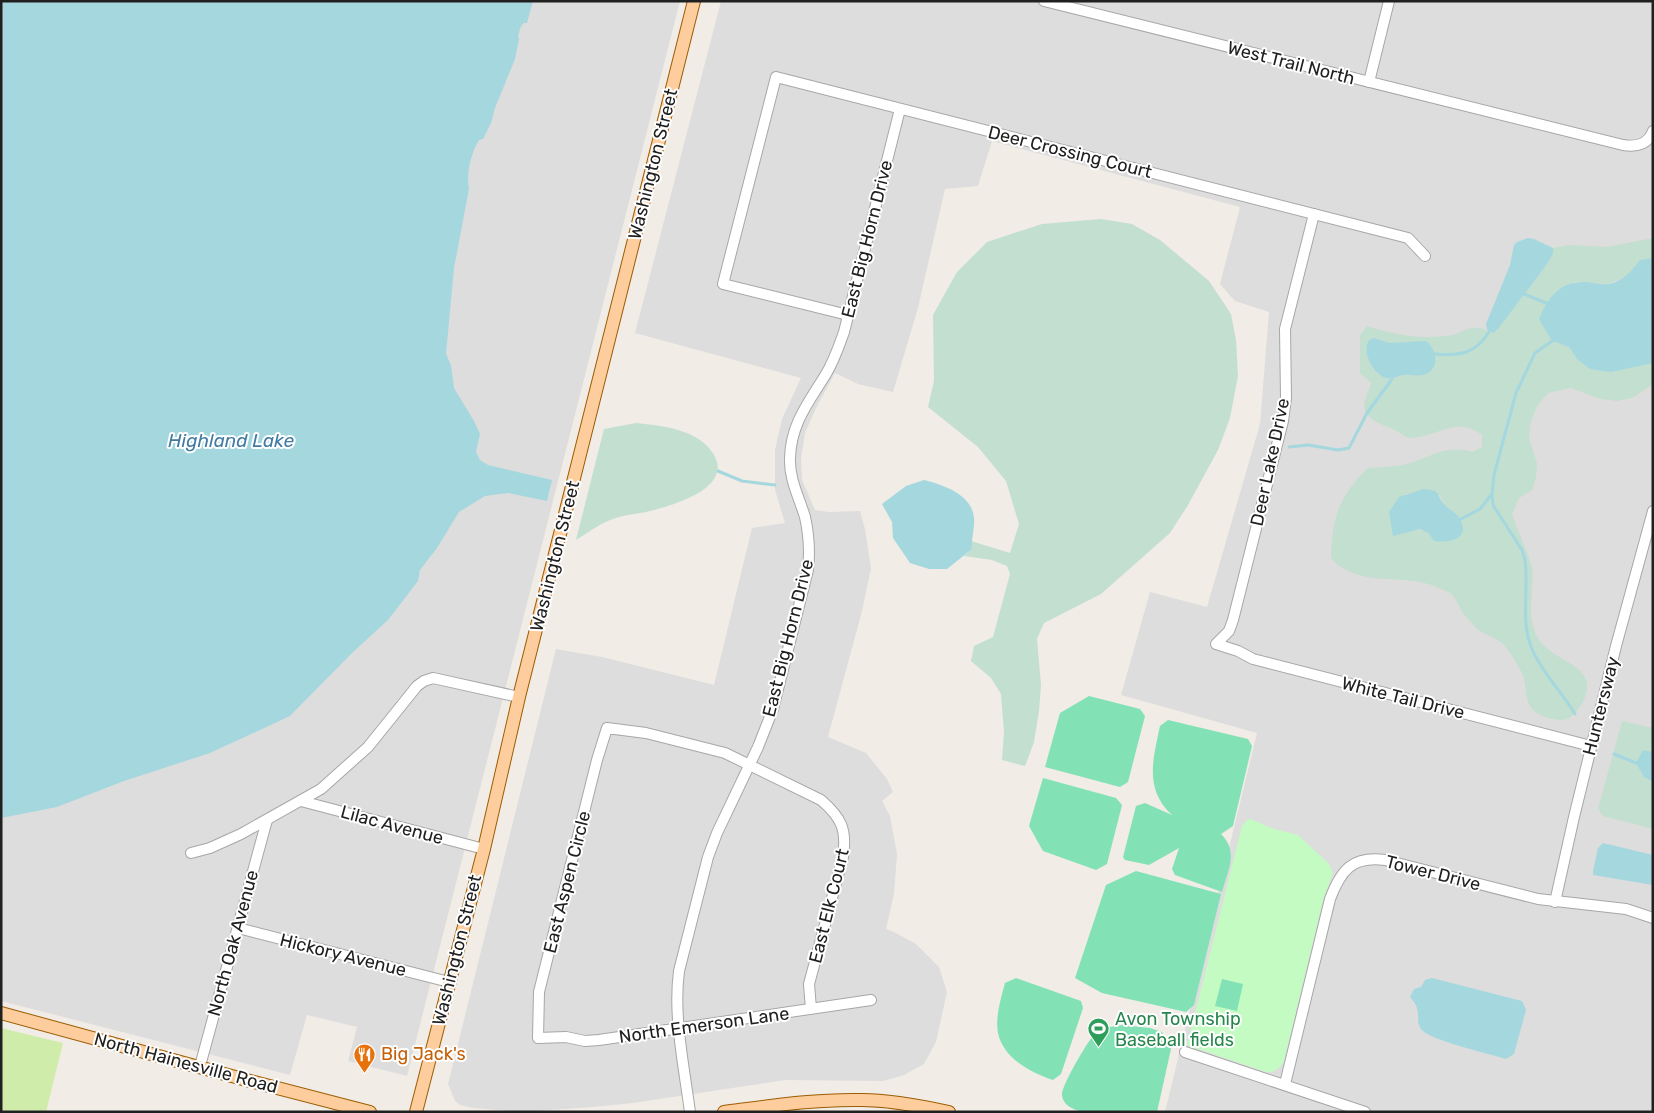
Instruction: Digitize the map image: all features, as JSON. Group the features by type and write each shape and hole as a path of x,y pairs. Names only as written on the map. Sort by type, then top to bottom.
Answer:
{"main road":[{"name":"Washington Street","path":"416,1112 484,849 519,697 694,1"},
{"name":"North Hainesville Road","path":"1,1013 370,1112"},
{"path":"724,1112 810,1101 863,1100 924,1106 949,1112"}],"street":[{"name":"West Trail North","path":"1044,1 1634,147 1643,144 1653,131"},
{"path":"1369,82 1390,1"},
{"name":"Deer Crossing Court","path":"848,315 722,284 776,77 1408,238 1425,256"},
{"name":"East Big Horn Drive","path":"690,1112 680,1029 677,989 679,971 708,858 717,833 750,765 773,709 808,570 808,534 792,477 790,458 792,440 804,407 826,374 836,353 848,315 900,109"},
{"name":"Deer Lake Drive","path":"1216,644 1229,631 1231,626 1282,421 1286,398 1285,329 1314,214"},
{"name":"Huntersway","path":"1555,902 1616,646 1650,531 1653,510"},
{"name":"White Tail Drive","path":"1216,644 1238,651 1253,659 1591,746"},
{"path":"190,853 210,848 266,820 321,789 368,747 417,686 424,681 433,678 519,697"},
{"name":"East Elk Court","path":"607,728 646,733 726,753 821,800 834,812 841,822 845,842 843,857 809,984 811,1009"},
{"name":"East Aspen Circle","path":"538,1038 540,992 597,760 607,728"},
{"name":"Lilac Avenue","path":"301,801 484,849"},
{"name":"North Oak Avenue","path":"200,1066 266,820"},
{"name":"Tower Drive","path":"1285,1084 1327,910 1338,879 1348,868 1361,861 1372,859 1385,860 1555,902 1626,909 1653,918"},
{"name":"Hickory Avenue","path":"238,928 449,982"},
{"name":"North Emerson Lane","path":"538,1038 566,1037 584,1041 599,1040 870,1000"},
{"path":"1185,1052 1365,1112"}],"shaded area":[{"path":"1,1 680,1 407,1076 348,1061 357,1027 307,1015 290,1075 1,1001"},
{"path":"721,1 1653,1 1653,1112 1165,1112 1257,733 1121,695 1150,592 1207,607 1260,424 1269,312 1235,301 1220,284 1240,207 992,141 978,186 945,189 918,308 893,392 858,384 835,373 805,433 801,459 802,480 815,510 829,512 860,511 865,529 871,568 862,611 828,737 866,753 887,779 893,792 882,801 890,816 897,854 894,894 886,929 916,944 939,967 947,992 936,1042 924,1064 904,1075 883,1081 785,1080 633,1103 593,1107 521,1112 473,1108 460,1105 455,1101 448,1084 556,649 602,657 714,685 752,528 785,523 775,490 775,450 782,419 801,378 635,333"}],"green space":[{"path":"1101,219 1132,224 1160,240 1209,281 1231,314 1236,340 1238,376 1230,418 1218,450 1188,505 1170,533 1101,594 1044,623 1037,639 1041,685 1039,711 1034,742 1025,766 1002,760 1004,732 1001,694 991,678 971,661 974,646 993,637 1010,574 1007,566 992,560 964,556 972,549 971,541 1010,553 1019,524 1006,481 978,447 928,407 934,381 933,315 957,272 987,242 1042,224"},
{"path":"1653,238 1653,258 1640,260 1629,275 1609,284 1574,282 1552,341 1569,347 1577,359 1637,366 1653,363 1653,384 1632,398 1617,401 1600,399 1571,388 1548,393 1537,406 1530,424 1529,437 1537,464 1536,478 1532,490 1519,498 1512,514 1532,568 1531,613 1535,632 1543,645 1550,651 1580,670 1587,683 1584,700 1577,711 1567,719 1558,720 1542,716 1533,710 1528,701 1523,676 1510,652 1499,641 1476,628 1450,593 1428,584 1369,577 1355,574 1342,568 1331,558 1333,531 1339,508 1344,498 1358,478 1368,468 1402,465 1446,450 1472,452 1482,447 1482,435 1464,427 1455,427 1422,437 1410,438 1369,417 1364,407 1371,383 1360,373 1360,335 1367,326 1388,332 1420,337 1452,335 1475,328 1493,333 1545,267 1553,254 1553,248 1568,245 1607,247","holes":["1374,338 1390,343 1426,342 1421,376 1404,375 1392,379 1378,374 1367,356","1405,494 1440,495 1444,504 1461,521 1462,530 1460,535 1454,540 1432,538 1423,531 1411,531"]},
{"path":"636,423 680,430 699,439 714,455 718,467 715,477 708,486 686,499 646,512 611,520 576,540 604,429"},
{"path":"1089,696 1140,709 1145,716 1128,782 1120,787 1045,767 1060,713"},
{"path":"1168,720 1248,739 1252,746 1233,826 1221,834 1230,848 1231,854 1229,869 1222,892 1175,875 1172,869 1179,848 1149,865 1125,860 1123,857 1136,806 1145,803 1172,815 1157,795 1153,773 1153,762 1160,726"},
{"path":"1622,721 1653,728 1653,752 1643,750 1644,777 1653,782 1653,829 1603,816 1598,809"},
{"path":"1043,778 1116,798 1122,805 1107,864 1096,870 1043,851 1029,826"},
{"path":"1251,819 1271,828 1298,835 1329,864 1333,873 1324,897 1284,1061 1277,1070 1269,1072 1187,1045 1242,826 1247,820"},
{"path":"1136,871 1221,894 1194,1005 1186,1012 1102,993 1075,978 1106,885"},
{"path":"1016,978 1081,1001 1083,1008 1061,1074 1053,1080 1027,1069 1012,1057 1001,1042 997,1027 1000,1001 1005,983"},
{"path":"1222,979 1243,984 1237,1011 1215,1006"},
{"path":"1123,1025 1150,1028 1162,1032 1171,1049 1157,1112 1082,1112 1069,1107 1063,1099 1063,1091 1069,1075 1086,1046 1094,1035 1100,1031"},
{"path":"1,1028 63,1043 46,1112 1,1112"}],"water":[{"name":"Highland Lake","path":"1,1 533,1 527,23 521,26 515,59 495,108 491,123 483,139 479,140 476,145 470,164 469,189 454,268 446,354 451,365 454,388 480,434 476,452 480,460 488,465 552,480 547,501 508,493 485,496 459,512 437,548 420,570 418,581 388,620 352,653 290,716 210,753 124,781 57,807 1,818"},
{"path":"1528,238 1553,248 1553,254 1498,329 1493,333 1487,330 1486,324 1510,265 1514,245"},
{"path":"1653,258 1653,363 1611,372 1590,369 1577,359 1569,347 1552,341 1539,319 1551,297 1563,287 1578,282 1610,284 1627,275 1640,260"},
{"path":"1374,338 1390,343 1426,341 1435,354 1433,369 1418,376 1403,375 1388,378 1380,375 1370,363 1367,354 1368,342"},
{"path":"924,480 955,492 968,503 972,510 974,522 972,549 947,569 929,569 910,563 893,538 892,522 882,504 906,486"},
{"path":"1424,489 1438,493 1441,501 1460,518 1463,527 1460,536 1456,539 1451,541 1434,541 1428,533 1420,529 1393,536 1389,512 1399,497"},
{"path":"1643,750 1653,752 1653,782 1644,777 1636,763"},
{"path":"1603,843 1653,855 1653,885 1593,875 1598,848"},
{"path":"1432,978 1522,1001 1526,1010 1514,1054 1506,1059 1435,1038 1421,1029 1418,1022 1417,1007 1410,997 1414,989 1421,987 1425,980"}],"waterway":[{"path":"1524,294 1546,303"},
{"path":"1435,354 1459,354 1466,352 1478,345 1489,332"},
{"path":"1552,341 1535,353 1516,393 1494,475 1492,495 1493,505 1522,550 1525,560 1526,627 1532,649 1541,666 1575,714"},
{"path":"1289,447 1308,445 1338,450 1349,448 1367,413 1392,379"},
{"path":"718,471 742,481 775,485"},
{"path":"1461,519 1480,509 1491,495"},
{"path":"1614,754 1636,763"}],"place":[{"name":"Avon Township Baseball fields","path":"1099,1048"},
{"name":"Big Jack's","path":"365,1073"}]}
